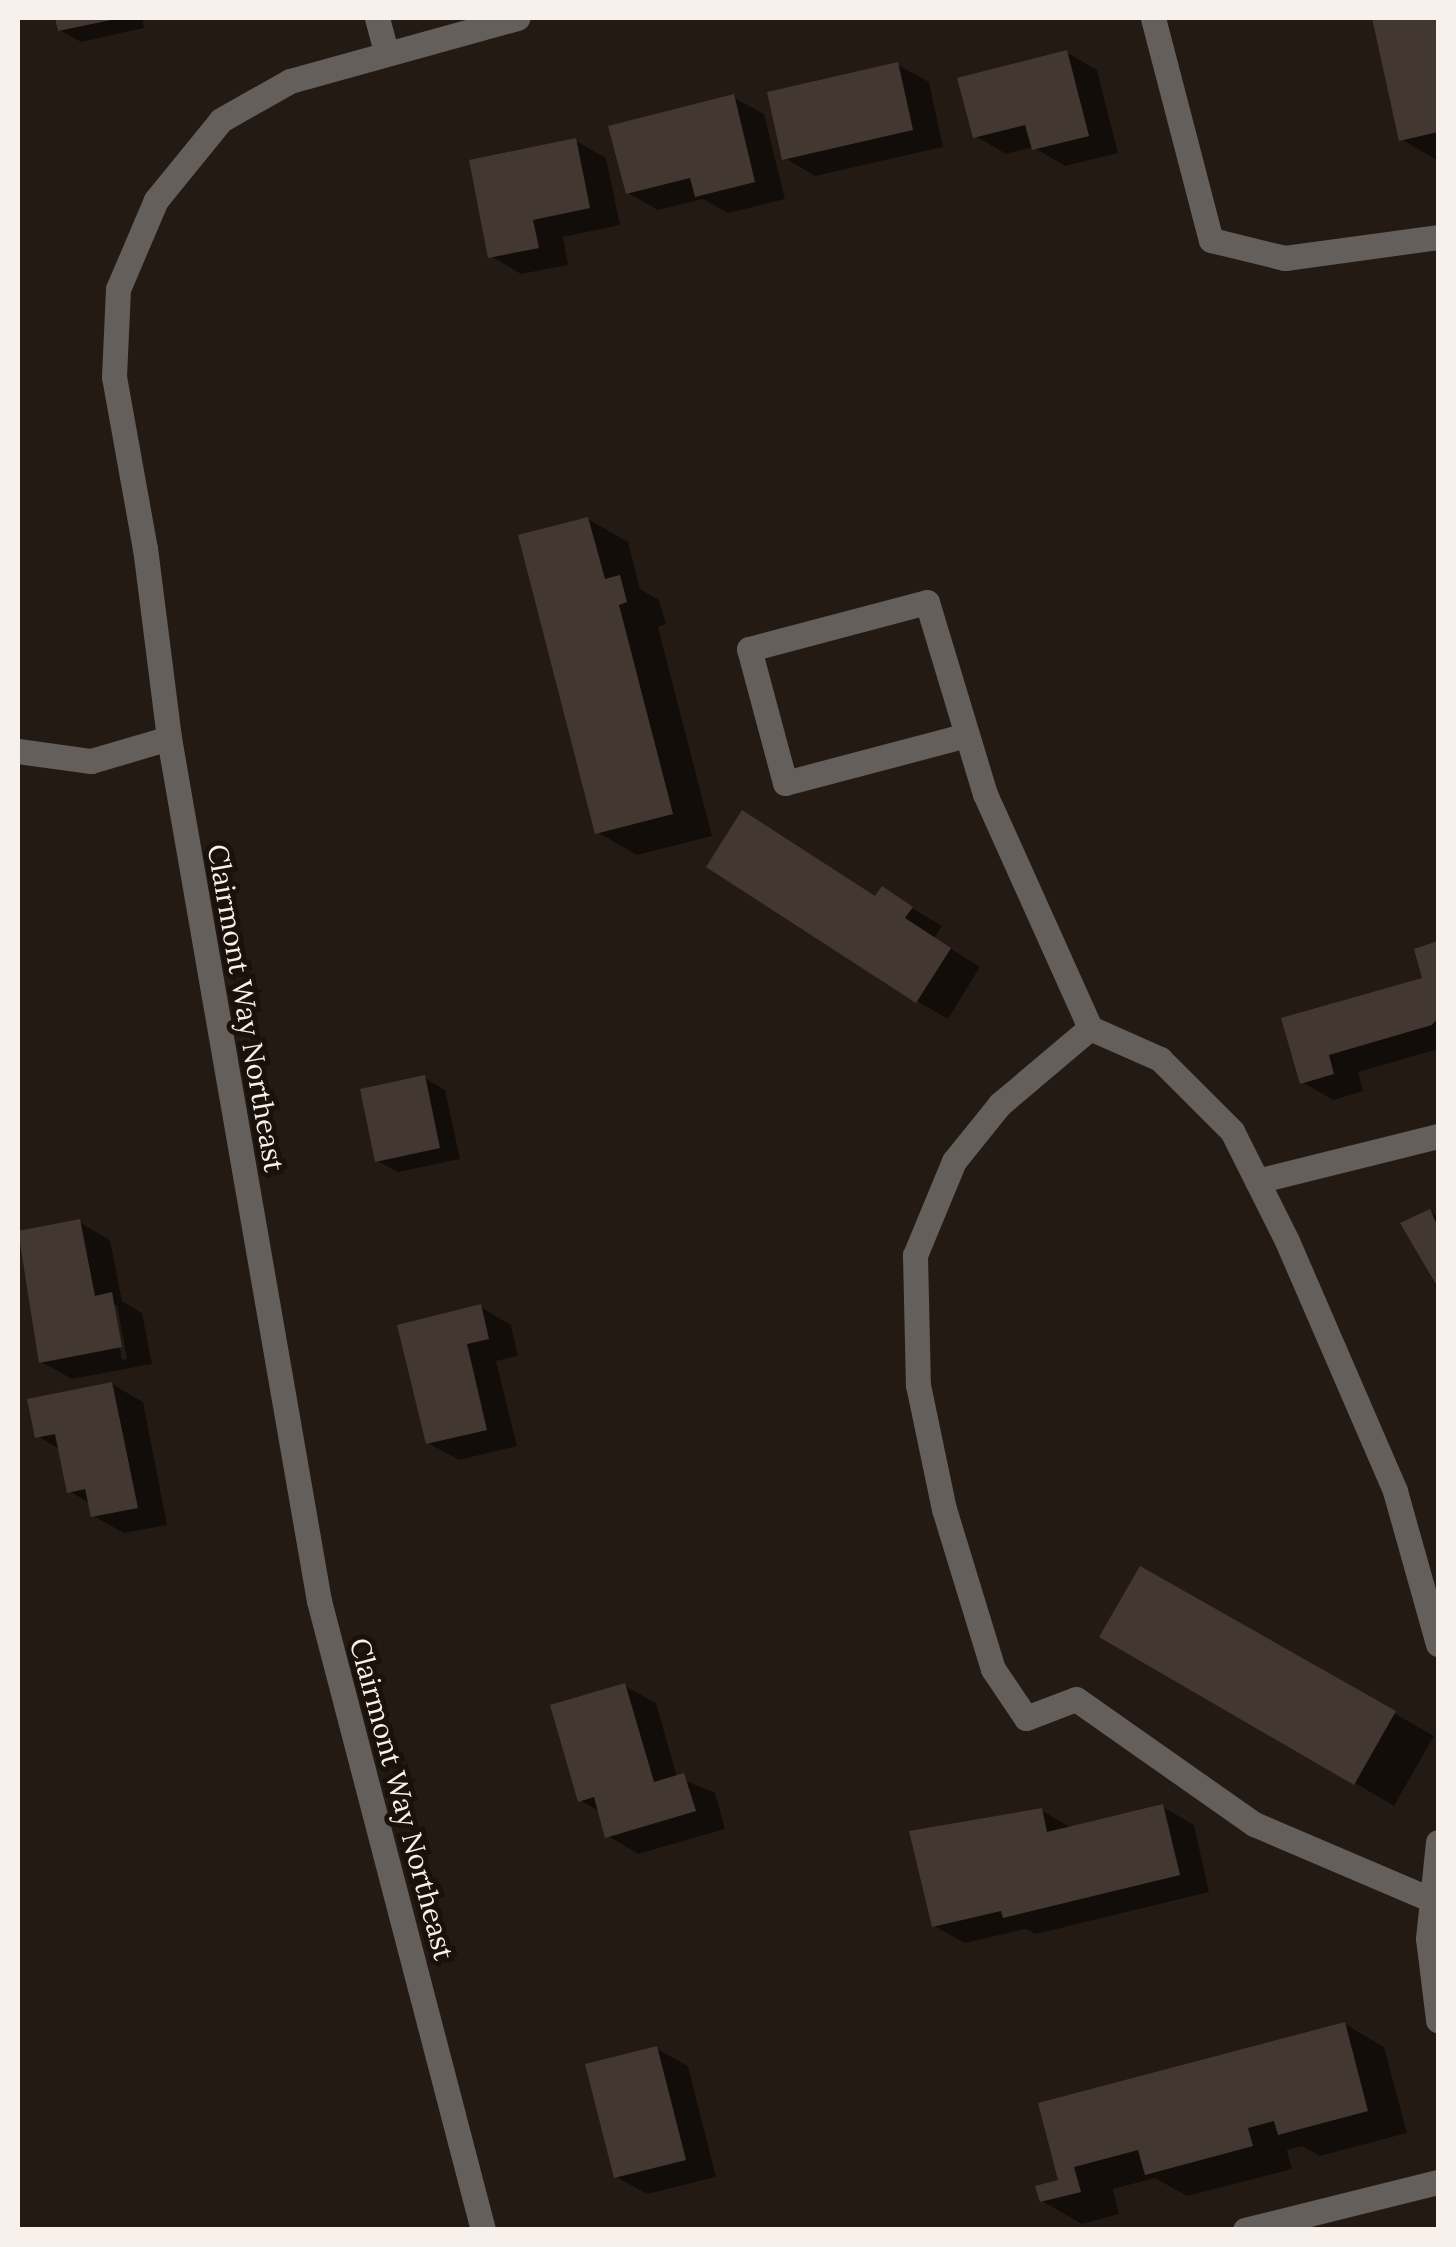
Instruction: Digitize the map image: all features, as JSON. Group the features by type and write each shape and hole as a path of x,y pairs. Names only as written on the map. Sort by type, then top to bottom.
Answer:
{"street":[{"path":"377,18 386,51"},
{"name":"Clairmont Way Northeast","path":"482,2230 319,1601 168,738 145,549 114,377 118,290 156,200 221,120 290,81 386,51 516,18"},
{"path":"1153,18 1210,240 1285,258 1438,237"},
{"path":"963,736 785,784 749,650 927,602 963,736 1090,1028 1160,1060 1232,1131 1257,1181 1395,1491 1435,1612 1438,1644"},
{"path":"18,751 90,760 168,738"},
{"path":"1090,1028 1000,1104 954,1161 915,1255 918,1386 944,1509 993,1669 1026,1718 1076,1699 1254,1824 1430,1899"},
{"path":"1257,1181 1438,1136"},
{"path":"1438,1842 1430,1899 1438,2020"},
{"path":"1246,2230 1438,2182"}],"building":[{"path":"55,18 116,18 116,19 58,31"},
{"path":"1372,18 1438,18 1438,132 1399,141"},
{"path":"1067,50 1089,136 1032,150 1025,125 973,138 957,78"},
{"path":"898,62 913,130 782,160 767,92"},
{"path":"734,94 755,182 695,197 690,178 626,194 608,126"},
{"path":"576,138 590,208 533,220 539,248 488,258 469,160"},
{"path":"588,517 605,579 620,575 627,602 619,605 673,814 595,834 518,535"},
{"path":"742,810 875,896 882,886 913,907 905,918 951,948 916,1003 706,867"},
{"path":"1438,941 1438,1018 1432,1025 1329,1055 1334,1074 1300,1084 1281,1018 1422,978 1414,949"},
{"path":"425,1075 440,1148 375,1162 360,1089"},
{"path":"1430,1209 1438,1227 1438,1288 1400,1223"},
{"path":"80,1219 95,1296 112,1292 122,1347 39,1363 18,1231"},
{"path":"481,1304 489,1339 467,1344 487,1430 426,1444 397,1325"},
{"path":"112,1382 138,1508 91,1517 85,1489 67,1493 55,1434 35,1438 27,1399"},
{"path":"1140,1566 1396,1711 1354,1785 1099,1637"},
{"path":"625,1683 654,1782 684,1773 696,1811 605,1838 594,1797 578,1802 550,1705"},
{"path":"1163,1804 1180,1875 1003,1918 1001,1911 932,1927 909,1831 1042,1808 1047,1832"},
{"path":"1345,2022 1368,2111 1278,2135 1274,2121 1248,2128 1253,2146 1145,2175 1138,2150 1074,2167 1081,2192 1040,2202 1035,2186 1058,2180 1038,2103"},
{"path":"657,2046 686,2160 614,2178 585,2064"}]}
